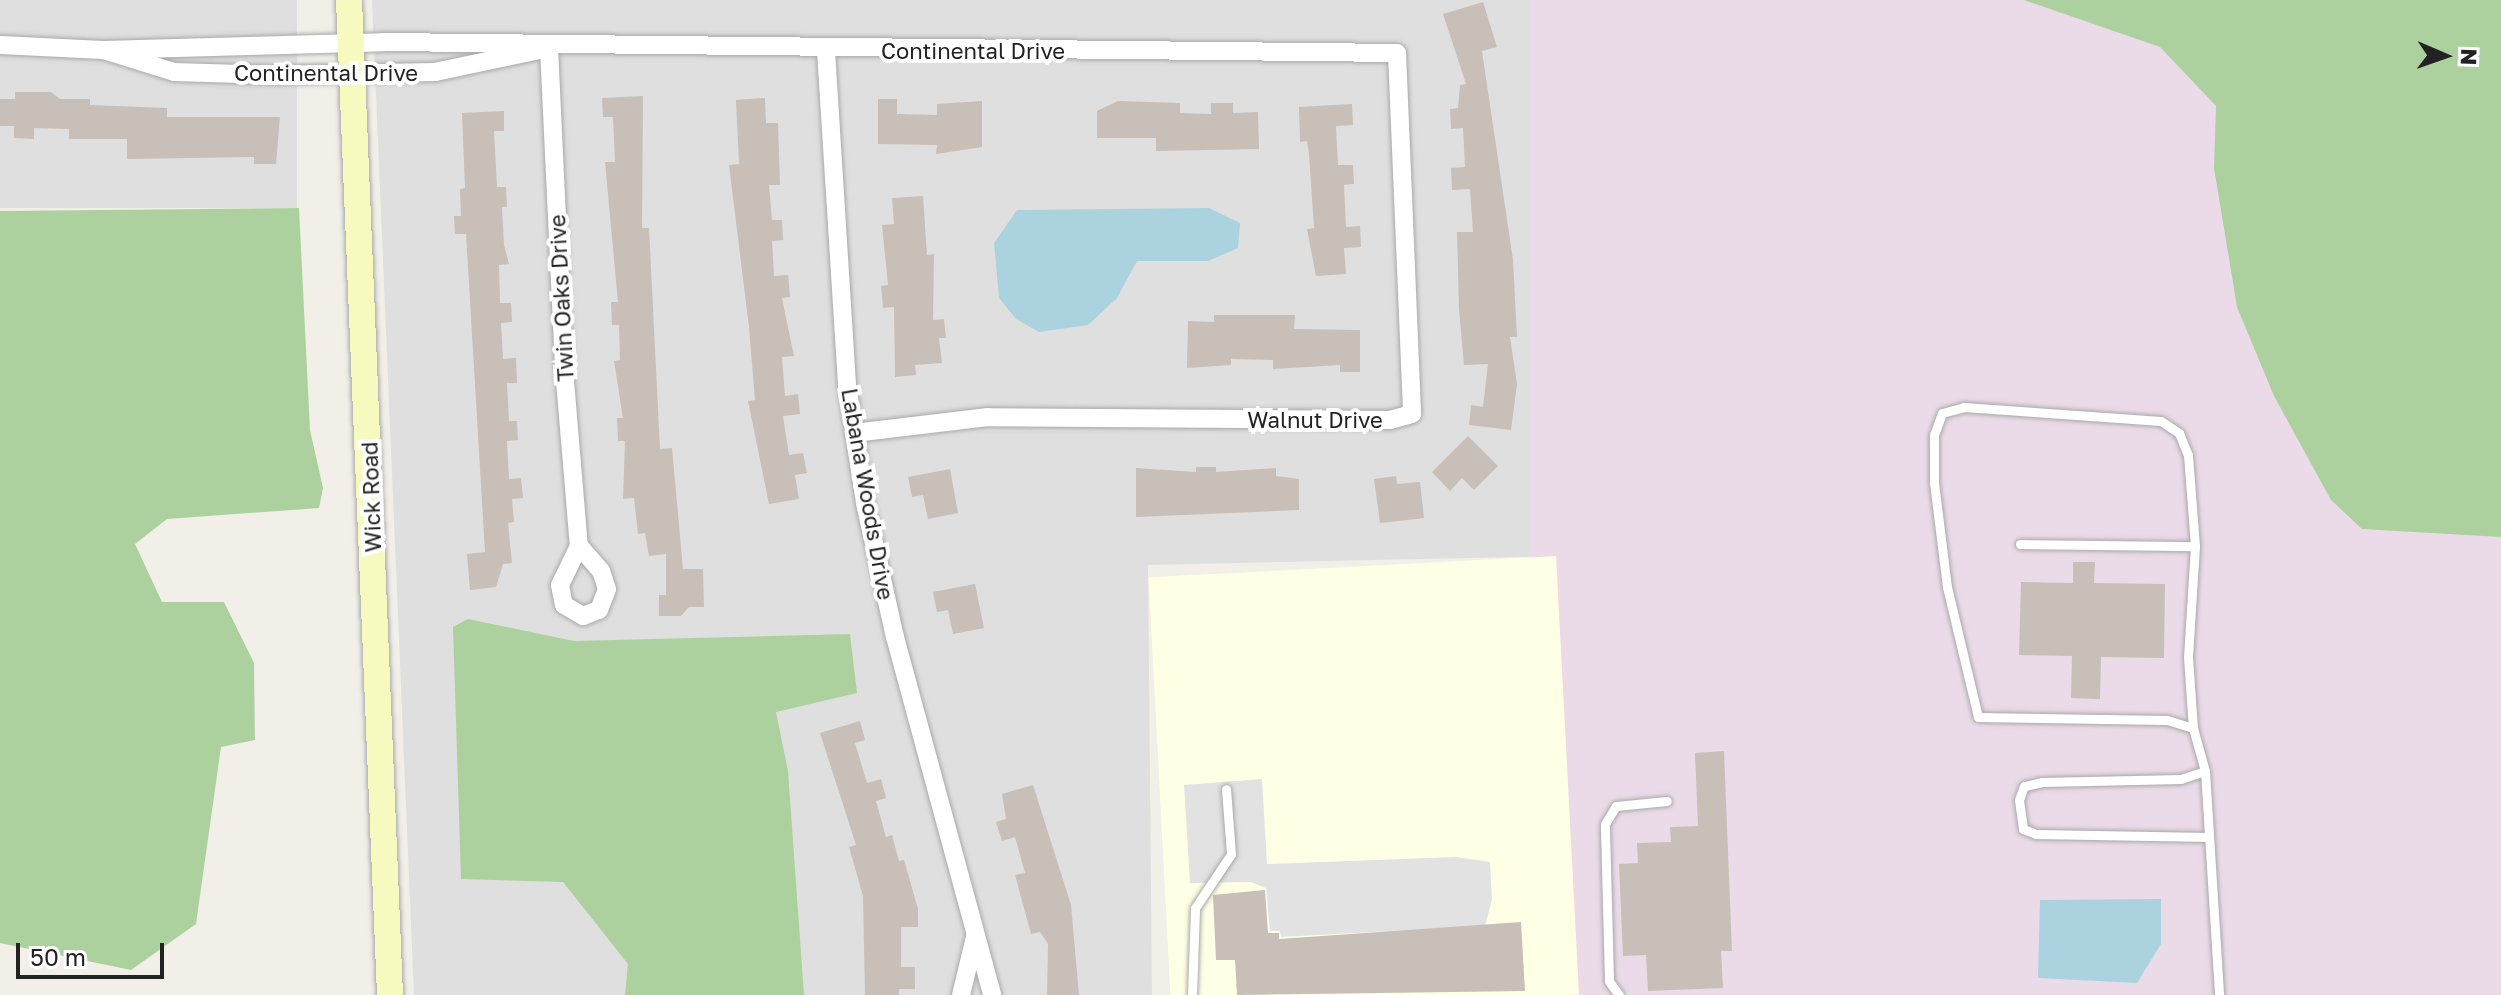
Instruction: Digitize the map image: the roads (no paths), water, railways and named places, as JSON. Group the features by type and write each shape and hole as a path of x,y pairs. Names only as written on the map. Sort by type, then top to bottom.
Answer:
{"street":[{"name":"Wick Road","path":"349,0 390,995"},
{"name":"Continental Drive","path":"0,45 104,50 351,43 826,51 1397,53"},
{"name":"Continental Drive","path":"104,50 174,72 353,74 435,72 549,48"},
{"name":"Twin Oaks Drive","path":"549,48 564,369 579,546"},
{"name":"Labana Woods Drive","path":"826,51 854,433 895,637 977,927 992,995"},
{"name":"Walnut Drive","path":"854,433 988,417 1390,420 1412,414 1397,53"},
{"name":"Labana Woods Drive","path":"961,995 977,927"}],"lane":[{"path":"2193,728 2166,720 1978,717 1947,587 1934,482 1934,435 1942,413 1964,407 2161,421 2179,433 2188,455 2195,546 2188,657 2193,728 2205,771 2219,995"},
{"path":"2020,544 2195,546"},
{"path":"2205,771 2181,779 2042,782 2024,786 2019,800 2023,829 2036,834 2209,837"},
{"path":"1192,995 1195,908 1231,854 1226,789"},
{"path":"1619,995 1609,981 1605,824 1616,806 1667,801"}],"water":[{"path":"1209,208 1240,223 1238,248 1208,261 1137,261 1117,298 1088,325 1039,332 1016,319 999,298 994,243 1017,210"},
{"path":"2161,899 2161,944 2137,983 2038,978 2040,900"}]}
